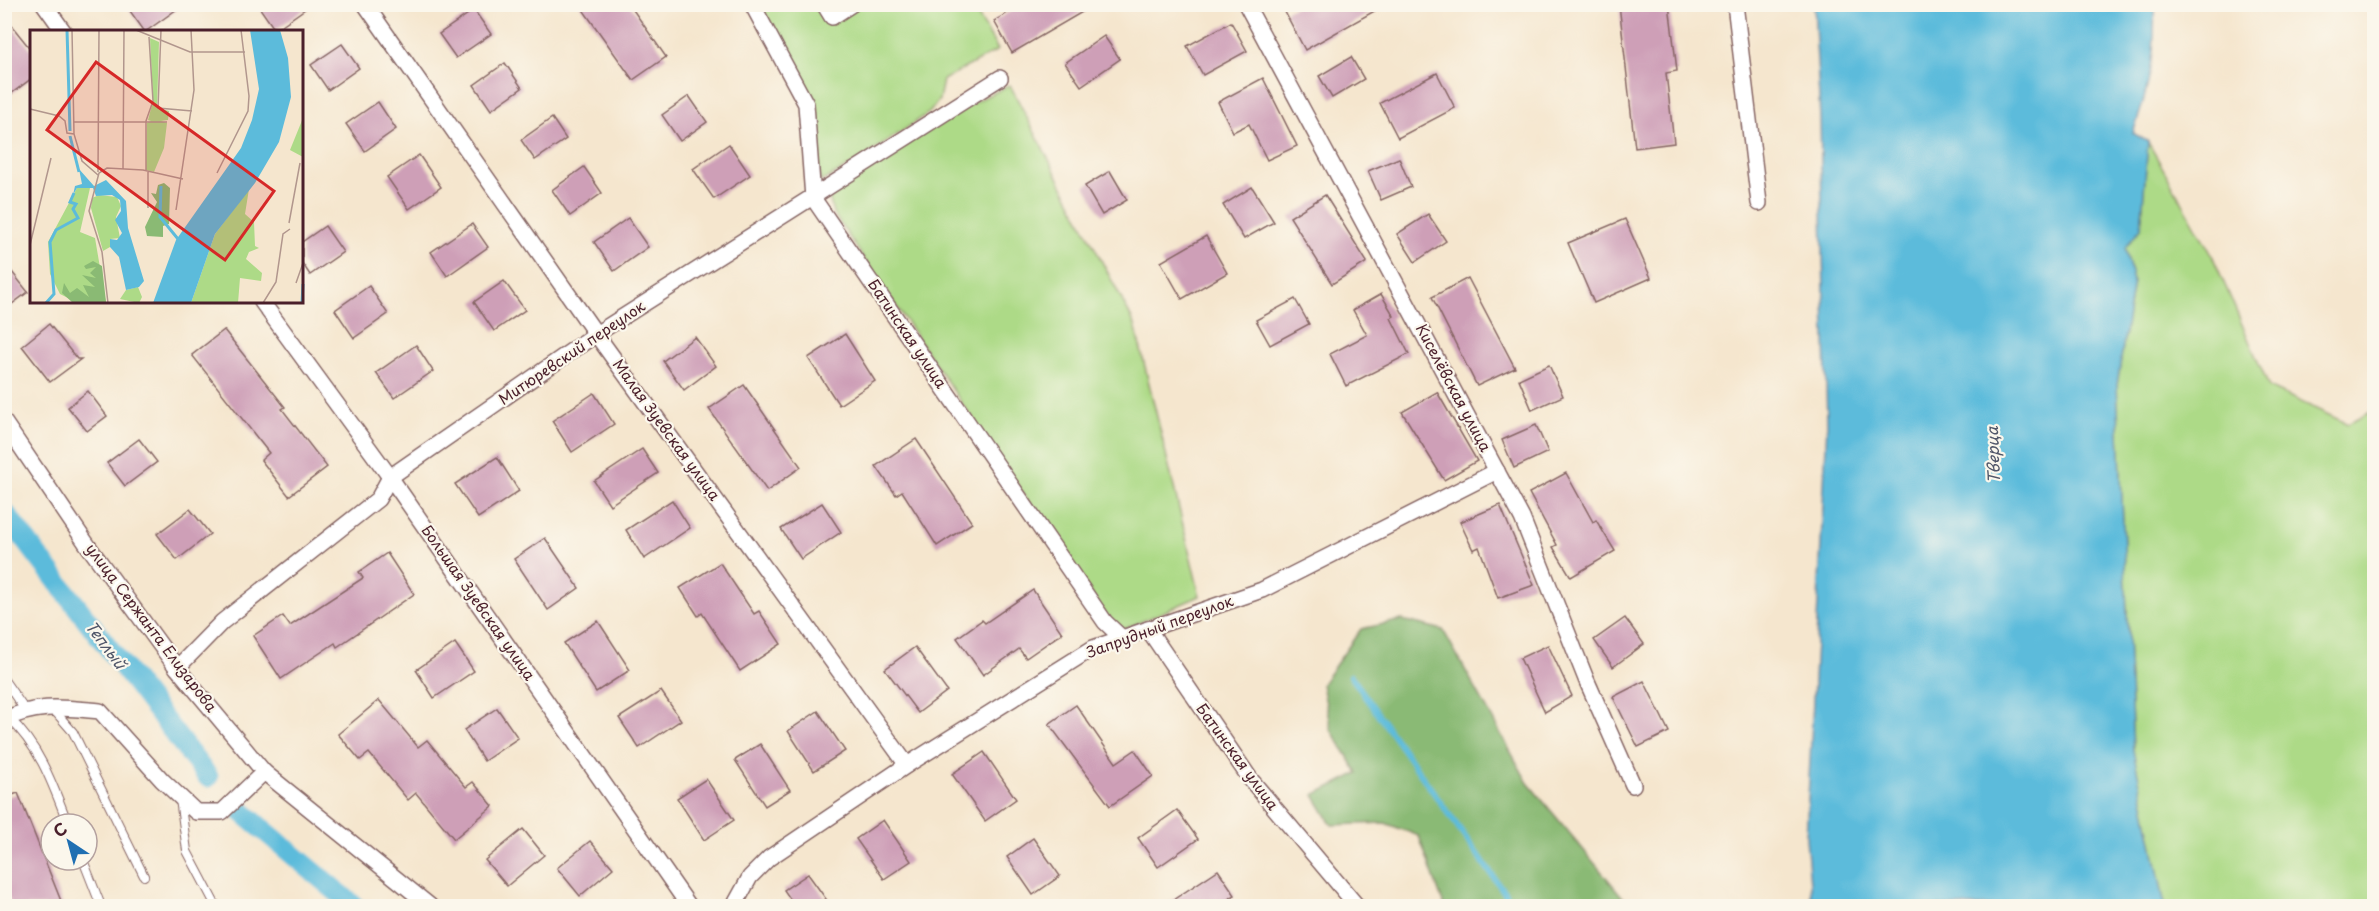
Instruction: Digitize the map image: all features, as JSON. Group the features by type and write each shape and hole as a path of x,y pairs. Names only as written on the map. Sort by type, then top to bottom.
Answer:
{"street":[{"path":"44,4 63,30"},
{"name":"Малая Зуевская улица","path":"365,4 596,334 907,765"},
{"path":"752,4 806,104 813,198"},
{"path":"824,4 832,17 852,4"},
{"name":"Киселёвская улица","path":"1246,4 1522,518 1586,679 1633,785"},
{"path":"1735,4 1759,203"},
{"name":"Митюревский переулок","path":"177,668 222,622 378,499 390,477 596,334 1000,78"},
{"name":"Батинская улица","path":"813,198 1105,622 1122,638"},
{"name":"Большая Зуевская улица","path":"263,303 390,477 689,906"},
{"name":"улица Сержанта Елизарова","path":"4,422 177,668 264,772 430,906"},
{"name":"Запрудный переулок","path":"734,906 750,877 769,858 907,765 1093,648 1262,590 1497,471"},
{"name":"Батинская улица","path":"1148,630 1251,780 1357,906"},
{"path":"7,719 25,710 52,708 100,711 180,798 196,812 222,812 264,772"}],"lane":[{"path":"4,680 25,710"},
{"path":"52,708 73,732 144,876"},
{"path":"7,719 27,736 41,758 63,812"},
{"path":"180,798 187,851 216,906"},
{"path":"88,872 101,906"}],"green space":[{"path":"759,5 817,5 829,23 858,5 972,5 998,50 943,80 939,100 930,112 854,164 820,182 812,102"},
{"path":"1010,85 1135,325 1200,596 1122,630 1108,619 833,213 828,192 951,113"},
{"path":"2148,142 2212,255 2269,387 2348,424 2374,410 2374,906 2165,906 2133,751 2117,385 2133,281 2125,248 2141,228"},
{"path":"1402,620 1443,630 1528,783 1630,906 1444,906 1419,836 1385,823 1332,825 1314,795 1358,773 1331,730 1322,684 1361,629"}],"water":[{"name":"Тверца","path":"1814,5 2154,5 2151,70 2133,133 2148,142 2141,228 2125,248 2133,281 2117,385 2133,750 2165,906 1812,906 1806,838 1827,425 1820,118"}],"building":[{"path":"125,4 184,4 148,30 144,30"},
{"path":"257,4 312,4 275,30"},
{"path":"579,4 629,4 666,57 633,80"},
{"path":"1023,4 1096,4 1012,53 994,21"},
{"path":"1299,4 1387,4 1305,50 1285,12"},
{"path":"1619,4 1669,4 1677,71 1666,73 1674,143 1635,148"},
{"path":"474,10 491,34 456,58 439,34"},
{"path":"4,16 30,48 30,80 4,99"},
{"path":"1231,22 1247,51 1203,75 1187,46"},
{"path":"1104,36 1120,59 1081,86 1065,63"},
{"path":"342,44 359,68 328,90 311,65"},
{"path":"1351,57 1364,79 1332,98 1319,76"},
{"path":"505,63 522,88 491,110 474,85"},
{"path":"1437,73 1455,108 1398,138 1380,103"},
{"path":"1263,78 1297,146 1267,160 1249,124 1233,132 1218,102"},
{"path":"689,96 707,122 680,141 662,115"},
{"path":"378,102 396,129 365,151 346,124"},
{"path":"552,118 566,139 535,160 521,140"},
{"path":"729,144 750,175 714,199 693,169"},
{"path":"419,155 441,187 409,209 387,177"},
{"path":"1399,158 1411,187 1381,200 1368,171"},
{"path":"584,167 602,193 570,216 552,190"},
{"path":"1110,171 1127,200 1102,215 1085,186"},
{"path":"1252,187 1274,222 1244,239 1223,205"},
{"path":"1325,195 1367,262 1332,284 1290,217"},
{"path":"1428,214 1446,241 1415,262 1397,234"},
{"path":"628,218 648,247 614,271 594,242"},
{"path":"1625,219 1651,278 1594,303 1568,243"},
{"path":"472,224 488,247 447,276 431,252"},
{"path":"325,226 343,252 310,275 303,264 303,241"},
{"path":"1206,236 1227,273 1182,299 1161,262"},
{"path":"4,262 28,292 4,310"},
{"path":"1468,278 1515,368 1477,386 1432,297"},
{"path":"504,281 525,310 494,331 474,302"},
{"path":"369,286 388,314 354,338 335,310"},
{"path":"1381,294 1394,316 1391,318 1409,354 1346,386 1330,354 1367,335 1353,310"},
{"path":"1295,299 1309,324 1270,345 1256,320"},
{"path":"49,324 77,359 81,359 50,382 22,346"},
{"path":"224,330 285,407 282,409 327,467 289,496 261,460 269,453 192,355"},
{"path":"845,334 875,381 839,405 808,358"},
{"path":"695,337 716,366 684,390 663,361"},
{"path":"416,345 433,371 394,398 376,373"},
{"path":"1549,365 1563,396 1532,410 1519,379"},
{"path":"744,385 801,467 767,491 709,409"},
{"path":"88,391 107,416 87,431 68,407"},
{"path":"1437,392 1477,461 1444,480 1402,412"},
{"path":"594,393 614,424 572,452 552,421"},
{"path":"1536,425 1548,452 1514,468 1502,440"},
{"path":"139,439 157,462 125,486 107,463"},
{"path":"916,439 972,523 937,546 902,491 896,495 876,466"},
{"path":"642,449 658,473 610,505 594,481"},
{"path":"497,457 519,491 478,518 455,484"},
{"path":"1566,473 1593,522 1596,520 1615,551 1571,577 1553,547 1557,545 1529,493"},
{"path":"672,500 690,528 644,559 626,530"},
{"path":"822,503 841,532 801,559 781,529"},
{"path":"1500,505 1534,585 1498,598 1479,547 1473,550 1460,522"},
{"path":"190,509 210,534 177,560 157,534"},
{"path":"545,538 579,588 548,610 514,559"},
{"path":"387,553 414,594 337,647 335,643 281,679 253,636 283,616 290,626 363,578 359,572"},
{"path":"720,563 754,614 759,611 781,644 740,671 702,613 698,616 680,588"},
{"path":"1033,590 1062,633 1026,658 1019,649 983,675 957,638 982,620 985,623"},
{"path":"1625,618 1644,644 1613,667 1594,640"},
{"path":"598,621 630,670 596,692 564,643"},
{"path":"455,643 474,671 434,698 416,670"},
{"path":"1548,645 1572,696 1545,712 1520,658"},
{"path":"915,647 947,691 918,713 885,669"},
{"path":"1644,681 1669,732 1638,747 1613,697"},
{"path":"661,691 681,720 639,748 619,718"},
{"path":"379,700 418,747 427,740 466,787 473,782 493,806 454,839 416,793 408,800 369,753 360,760 338,734"},
{"path":"1076,705 1116,763 1135,750 1153,776 1110,806 1049,724"},
{"path":"497,708 518,738 484,761 464,730"},
{"path":"818,711 845,751 814,771 788,731"},
{"path":"760,744 790,790 765,806 735,760"},
{"path":"984,752 1016,799 985,821 952,774"},
{"path":"706,779 734,820 704,840 677,798"},
{"path":"18,793 39,846 39,872 49,872 63,906 12,906 4,888 4,798"},
{"path":"1177,810 1198,839 1158,867 1138,838"},
{"path":"883,820 911,861 884,879 856,839"},
{"path":"523,829 544,855 507,886 485,860"},
{"path":"1033,838 1060,876 1033,895 1007,857"},
{"path":"590,841 613,868 580,896 557,868"},
{"path":"1218,870 1235,895 1218,906 1164,906"},
{"path":"808,874 831,906 795,906 784,890"}],"waterway":[{"name":"Теплый","path":"4,512 208,777"},
{"path":"1351,676 1514,906"},
{"name":"Теплый","path":"241,811 354,906"}]}
